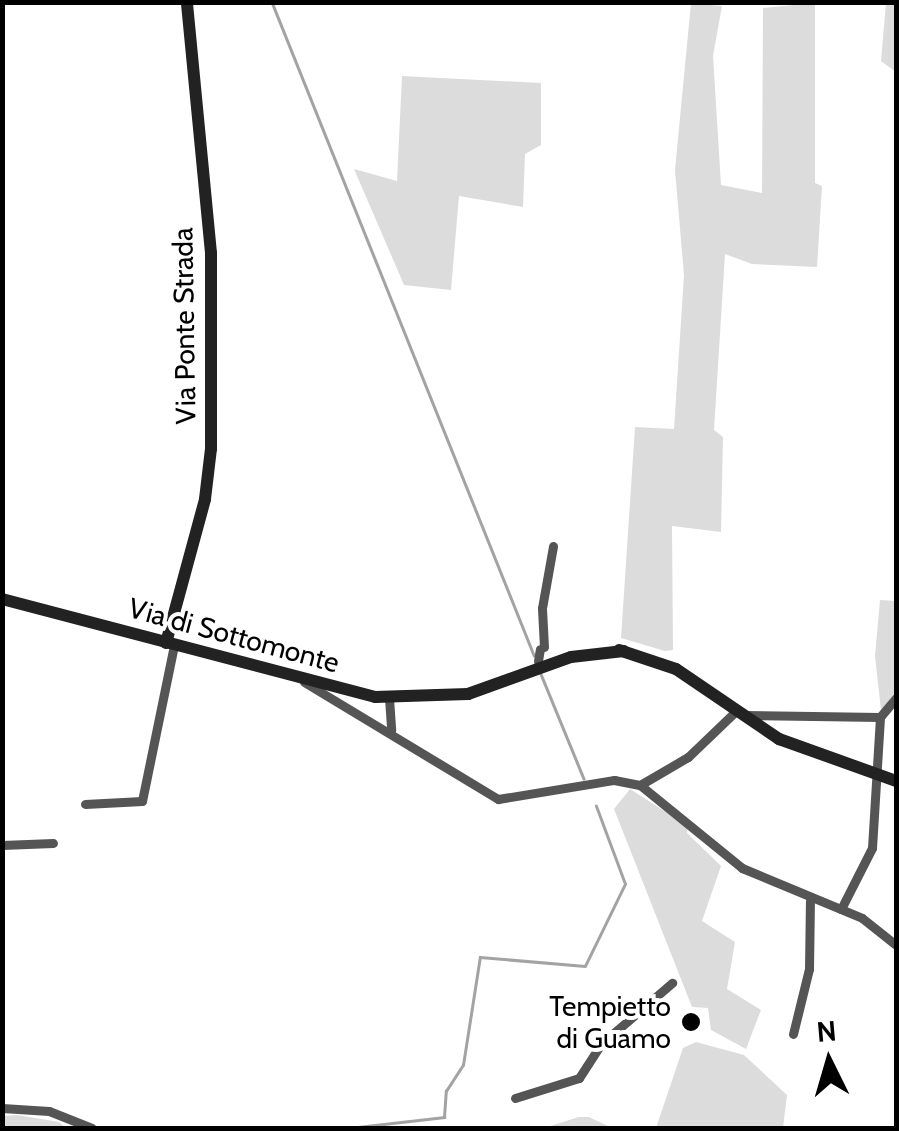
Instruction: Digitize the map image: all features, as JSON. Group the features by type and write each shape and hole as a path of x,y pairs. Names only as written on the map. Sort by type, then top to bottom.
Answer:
{"main road":[{"name":"Via Ponte Strada","path":"170,644 205,498 211,449 210,253 188,2"},
{"name":"Via di Sottomonte","path":"2,599 304,682 382,698 492,688 571,657 624,651"},
{"name":"Via di Sottomonte","path":"456,693 541,652 588,647 624,651 676,670 779,739 896,781"}],"street":[{"path":"541,652 542,608 553,546"},
{"path":"85,804 142,800 170,644"},
{"path":"304,682 391,730 472,788 498,799 614,780 640,785 742,868 810,901 841,909 896,945"},
{"path":"374,721 382,698"},
{"path":"382,698 391,730"},
{"path":"841,909 872,848 880,717 896,698"},
{"path":"640,785 688,758 737,713 880,717"},
{"path":"2,845 53,843"},
{"path":"793,1034 809,969 810,901"},
{"path":"515,1098 579,1078 600,1044 672,984"},
{"path":"2,1108 49,1110 92,1128"}],"shaded area":[{"path":"691,3 722,6 713,56 721,185 762,193 763,8 815,3 815,183 822,186 817,267 752,264 725,254 714,430 723,437 721,532 672,526 673,650 665,651 621,638 635,427 674,429 684,275 675,170"},
{"path":"886,3 896,3 896,72 881,61"},
{"path":"402,76 541,83 541,145 525,154 523,207 459,196 451,290 404,285 354,169 397,181"},
{"path":"880,600 896,601 896,694 881,710 875,656"},
{"path":"630,789 688,826 687,833 721,866 702,921 735,942 727,989 761,1010 746,1049 711,1030 708,1008 692,1007 614,809"},
{"path":"696,1042 744,1055 787,1095 783,1128 656,1128 683,1048"},
{"path":"3,1116 59,1122 66,1128 3,1128"},
{"path":"579,1117 589,1117 612,1128 544,1128"}],"waterway":[{"path":"272,2 534,655"},
{"path":"541,674 584,779"},
{"path":"349,1128 444,1117 446,1091 463,1065 480,957 585,966 625,884 596,806"}],"place":[{"name":"Tempietto di Guamo","path":"691,1022"}]}
